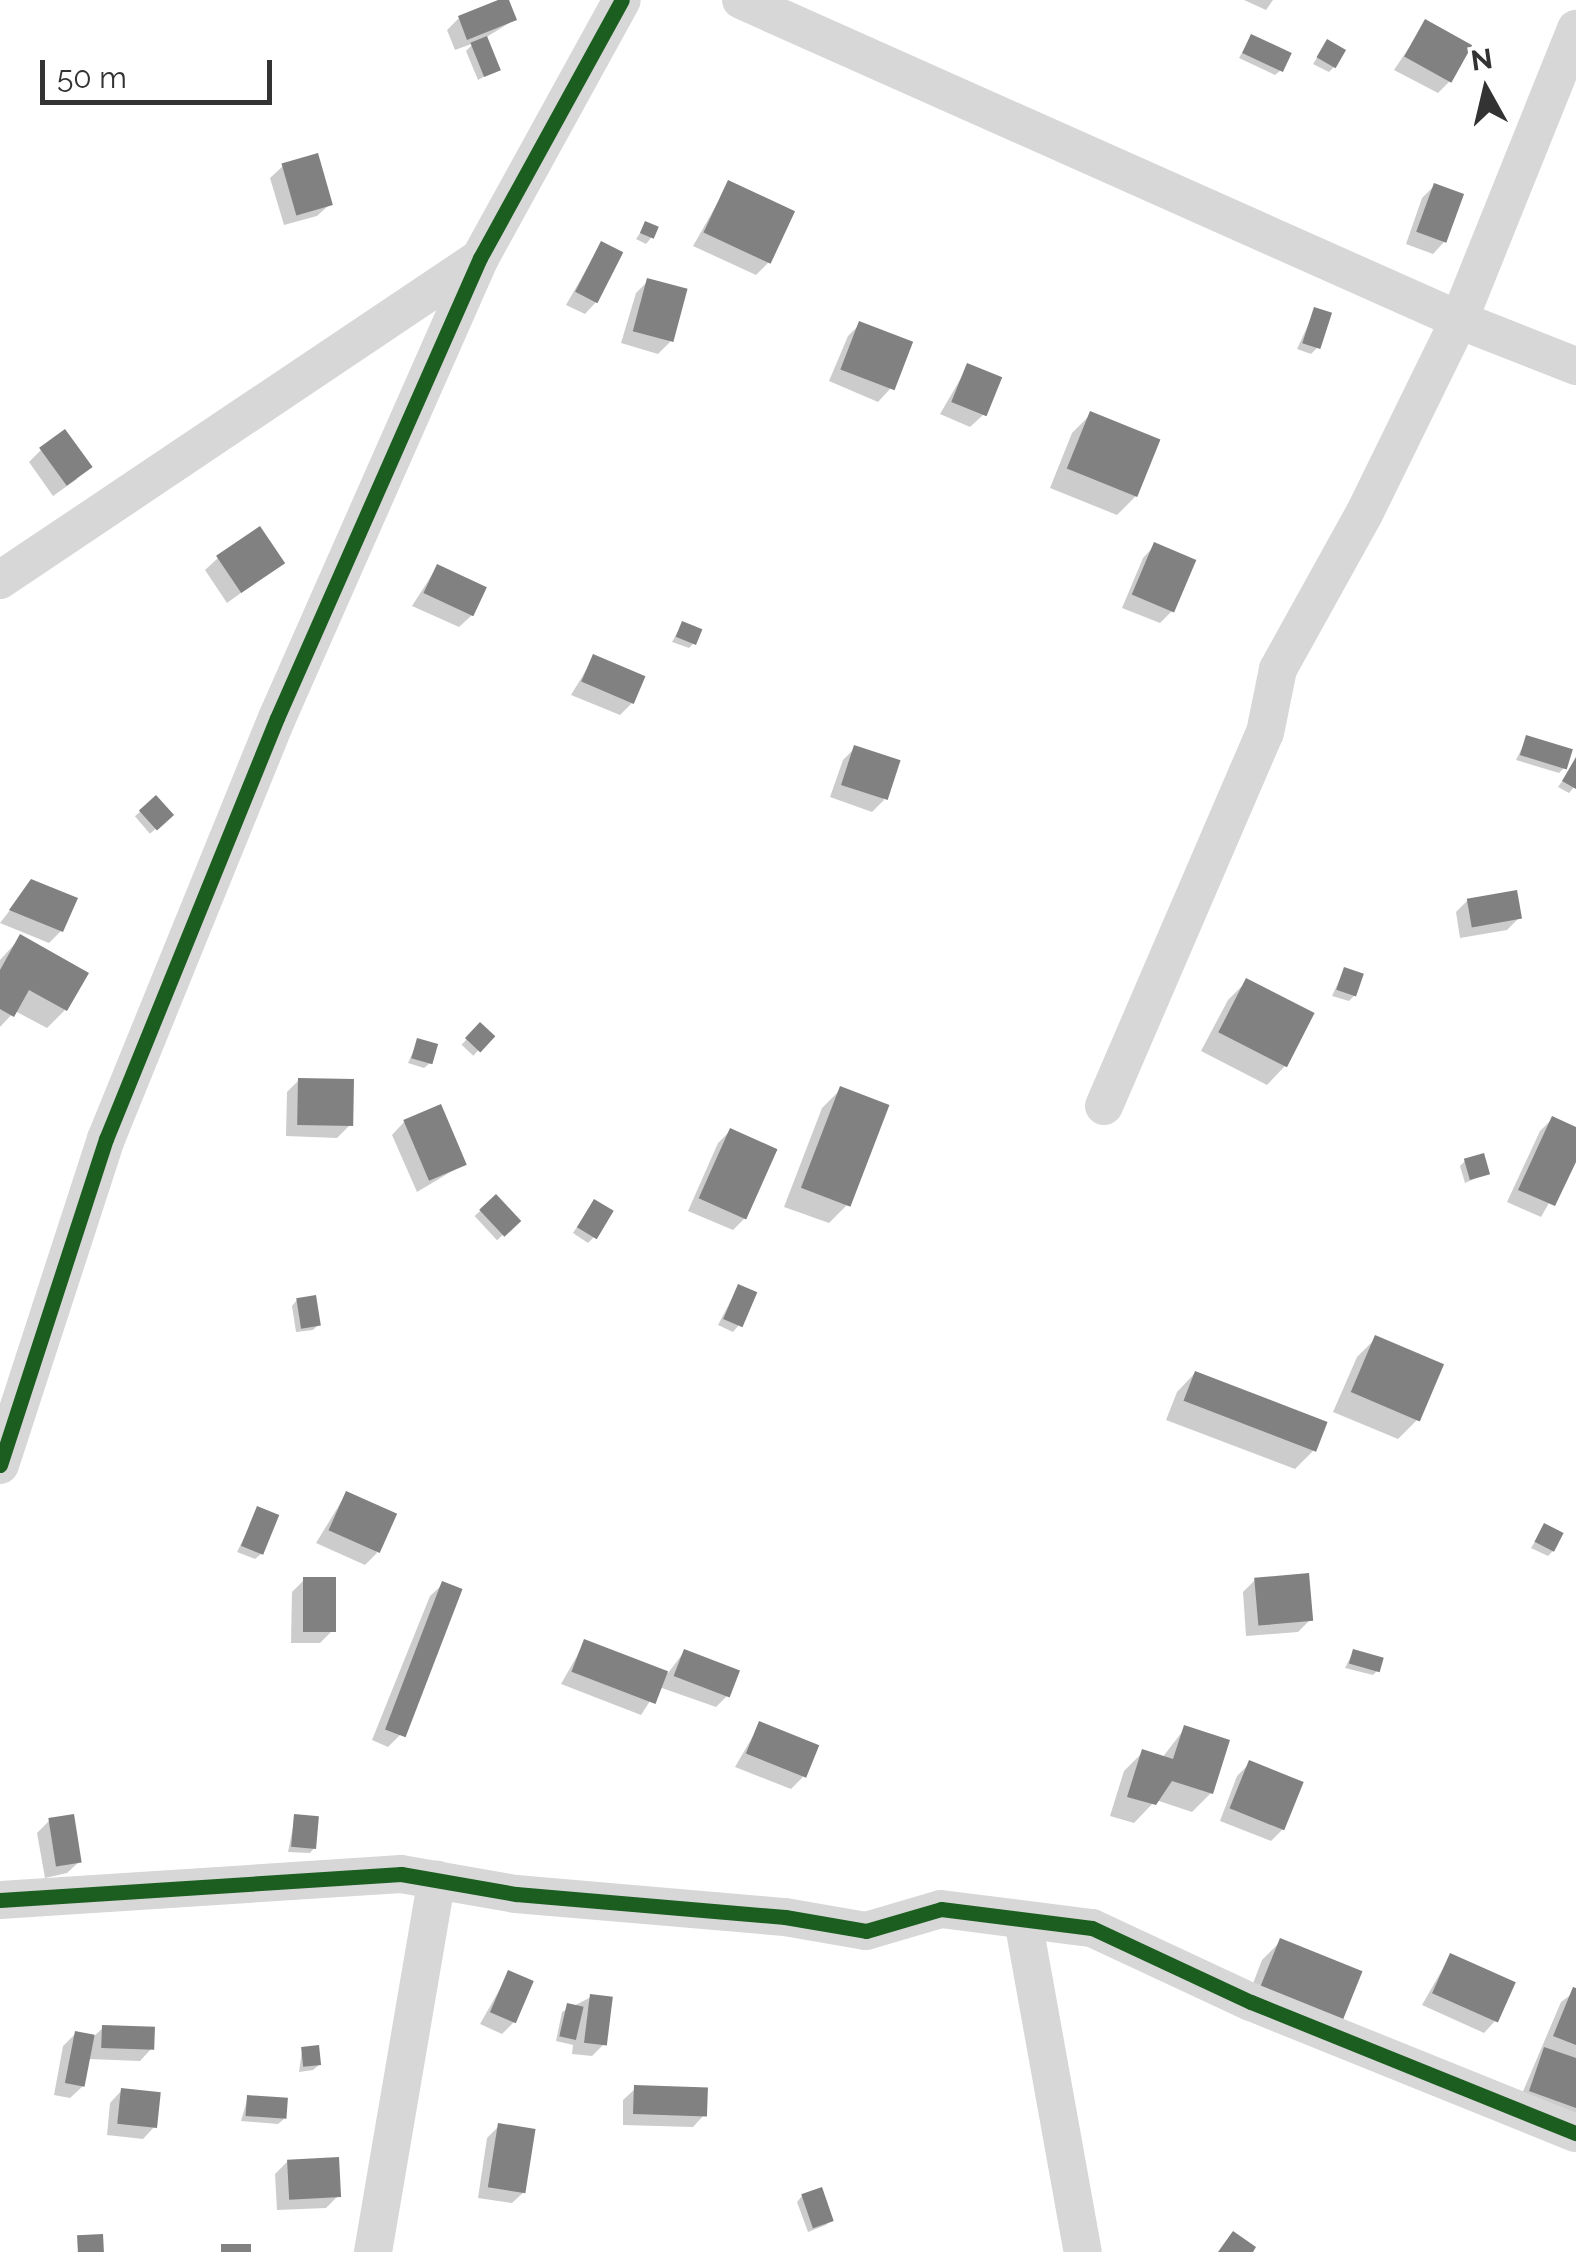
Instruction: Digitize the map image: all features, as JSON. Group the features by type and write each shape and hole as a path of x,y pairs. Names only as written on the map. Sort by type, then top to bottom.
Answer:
{"street":[{"path":"0,1465 106,1140 277,718 480,258 622,0"},
{"path":"742,0 1459,320 1576,366"},
{"path":"1104,1106 1265,733 1278,669 1364,514 1459,320 1576,29"},
{"path":"0,580 480,258"},
{"path":"0,1900 401,1874 516,1894 785,1917 866,1932 940,1908 1092,1928 1251,2002 1576,2133"},
{"path":"373,2252 437,1879"},
{"path":"1023,1920 1083,2252"}],"building":[{"path":"498,0 509,0 517,20 467,40 458,16"},
{"path":"1425,19 1472,45 1451,83 1404,57"},
{"path":"1251,34 1292,53 1283,72 1242,53"},
{"path":"487,36 501,70 484,77 470,43"},
{"path":"1327,39 1346,50 1336,68 1316,57"},
{"path":"318,153 333,205 296,215 281,163"},
{"path":"728,180 795,211 771,264 703,233"},
{"path":"1434,183 1464,194 1446,243 1416,232"},
{"path":"645,221 659,227 654,239 640,233"},
{"path":"601,241 623,252 597,303 575,292"},
{"path":"647,278 688,289 673,342 633,331"},
{"path":"1314,307 1332,313 1320,349 1302,343"},
{"path":"859,321 913,342 895,390 840,370"},
{"path":"967,363 1002,377 986,416 951,402"},
{"path":"1090,411 1160,439 1137,497 1067,468"},
{"path":"65,429 93,467 67,486 39,448"},
{"path":"260,526 285,563 241,593 216,556"},
{"path":"1154,542 1196,560 1174,612 1132,594"},
{"path":"437,564 487,587 473,616 423,593"},
{"path":"682,621 702,629 696,645 676,637"},
{"path":"593,654 645,676 634,704 581,682"},
{"path":"1526,735 1573,749 1567,769 1520,755"},
{"path":"854,745 901,760 888,800 841,785"},
{"path":"1576,757 1576,789 1562,781"},
{"path":"156,795 174,815 157,830 139,810"},
{"path":"31,879 78,898 63,932 9,910"},
{"path":"1517,890 1522,919 1472,927 1467,899"},
{"path":"20,934 89,973 67,1011 29,990 14,1017 0,1009 0,970"},
{"path":"1344,967 1364,974 1356,997 1336,990"},
{"path":"1246,978 1315,1013 1287,1067 1218,1032"},
{"path":"480,1022 495,1036 480,1052 465,1038"},
{"path":"417,1038 438,1044 432,1064 411,1058"},
{"path":"298,1078 354,1079 353,1126 297,1125"},
{"path":"840,1086 889,1105 850,1207 801,1188"},
{"path":"441,1104 467,1165 429,1181 403,1120"},
{"path":"1552,1116 1576,1127 1576,1162 1555,1206 1518,1190"},
{"path":"730,1128 778,1149 746,1219 699,1198"},
{"path":"1484,1153 1490,1174 1470,1180 1464,1159"},
{"path":"496,1194 521,1221 504,1237 479,1210"},
{"path":"594,1199 614,1211 597,1239 577,1227"},
{"path":"738,1284 757,1292 742,1327 723,1319"},
{"path":"316,1295 321,1326 301,1329 296,1298"},
{"path":"1375,1335 1444,1364 1420,1421 1351,1392"},
{"path":"1195,1371 1328,1422 1316,1452 1184,1401"},
{"path":"346,1491 397,1514 380,1553 329,1530"},
{"path":"257,1506 279,1515 263,1555 241,1546"},
{"path":"1544,1523 1564,1533 1554,1552 1534,1542"},
{"path":"1309,1573 1313,1621 1258,1626 1254,1578"},
{"path":"303,1577 336,1577 336,1632 303,1632"},
{"path":"442,1581 463,1589 406,1737 385,1729"},
{"path":"584,1639 668,1671 655,1704 571,1672"},
{"path":"684,1649 740,1671 730,1698 674,1676"},
{"path":"1353,1649 1384,1658 1380,1672 1349,1663"},
{"path":"759,1721 819,1745 806,1778 746,1753"},
{"path":"1184,1725 1230,1740 1213,1794 1172,1781 1156,1805 1127,1797 1142,1749 1173,1759"},
{"path":"1249,1760 1304,1782 1284,1830 1230,1808"},
{"path":"74,1814 82,1862 56,1866 48,1818"},
{"path":"294,1814 319,1816 316,1849 291,1847"},
{"path":"1280,1938 1363,1971 1340,2026 1258,1993"},
{"path":"1450,1953 1516,1982 1498,2022 1432,1993"},
{"path":"508,1970 534,1981 516,2023 490,2012"},
{"path":"1573,1987 1576,1988 1576,2045 1553,2036"},
{"path":"590,1994 613,1997 607,2045 584,2043"},
{"path":"567,2003 584,2007 576,2040 559,2036"},
{"path":"102,2025 155,2027 154,2050 101,2048"},
{"path":"75,2031 95,2035 85,2087 65,2083"},
{"path":"319,2045 321,2065 303,2067 301,2047"},
{"path":"1544,2047 1576,2058 1576,2108 1529,2091"},
{"path":"634,2085 708,2088 707,2117 633,2114"},
{"path":"121,2088 161,2092 157,2128 117,2124"},
{"path":"247,2095 288,2098 286,2119 246,2116"},
{"path":"498,2123 536,2129 525,2193 488,2187"},
{"path":"339,2157 341,2197 289,2200 287,2160"},
{"path":"822,2187 834,2221 813,2228 801,2194"},
{"path":"1233,2231 1256,2247 1253,2252 1218,2252"},
{"path":"103,2234 104,2252 78,2252 77,2235"},
{"path":"221,2244 251,2244 251,2252 221,2252"}],"cycle path":[{"path":"0,1465 106,1139 277,718 480,258 622,0"},
{"path":"0,1900 401,1874 516,1894 785,1917 866,1931 941,1909 1092,1928 1251,2002 1576,2133"}]}
